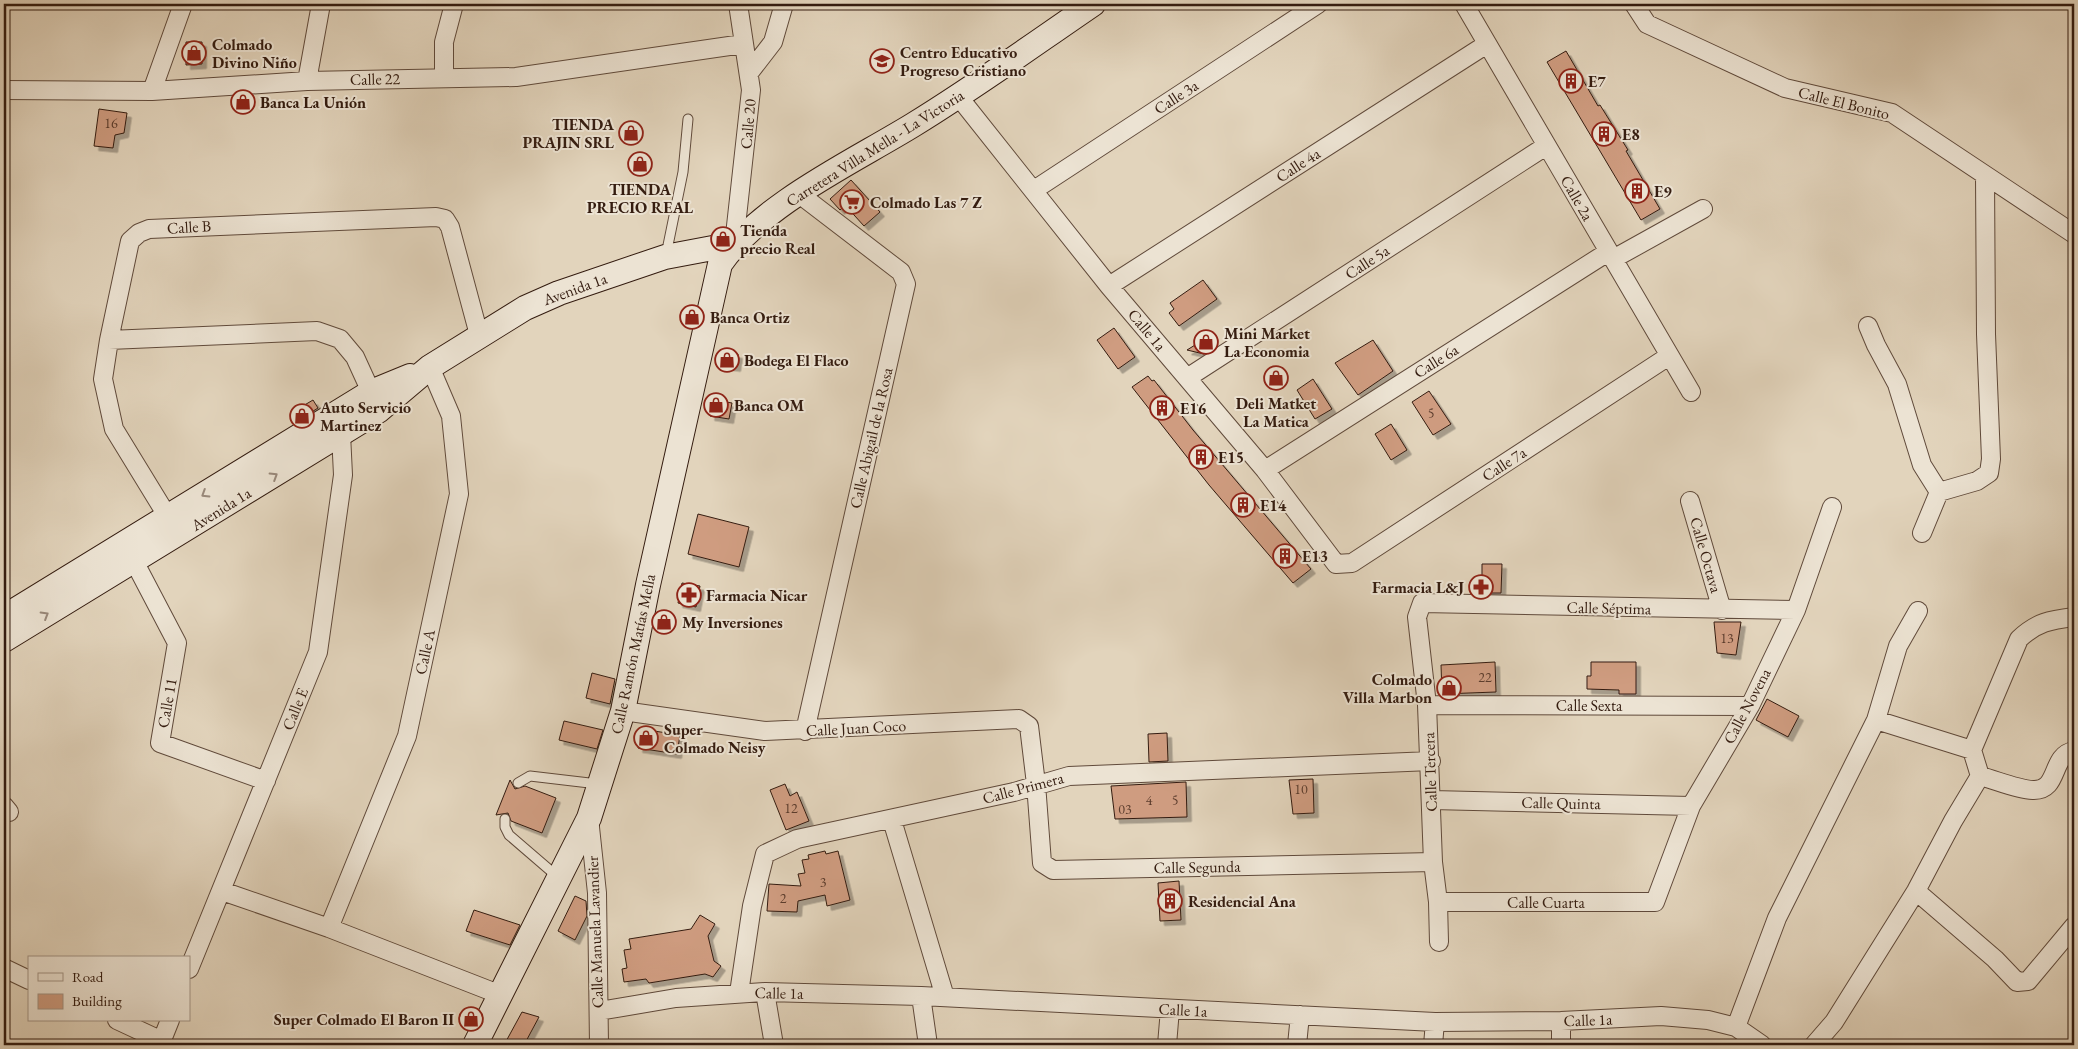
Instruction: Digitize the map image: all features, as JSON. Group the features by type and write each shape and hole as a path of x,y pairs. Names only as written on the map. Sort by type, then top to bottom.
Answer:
{"main road":[{"name":"Carretera Villa Mella - La Victoria","path":"734,244 798,193 958,96 1093,4"},
{"name":"Avenida 1a","path":"5,630 134,561 174,526 341,434 378,411 430,367 525,308 559,293 665,257 734,244"},
{"name":"Calle Ramón Matías Mella","path":"475,1045 589,818 601,784 623,711 648,585 720,264 734,244"},
{"name":"Avenida 1a","path":"5,630 174,526 371,392 430,367"}],"street":[{"path":"152,91 183,4"},
{"path":"307,81 321,4"},
{"path":"444,78 444,42 454,4"},
{"name":"Calle 20","path":"734,244 752,90 738,4"},
{"path":"749,74 773,42 784,4"},
{"name":"Calle 3a","path":"1034,190 1318,4"},
{"name":"Calle 2a","path":"1464,4 1690,392"},
{"name":"Calle El Bonito","path":"1634,4 1647,24 1785,88 1892,113 2074,234"},
{"name":"Calle 22","path":"4,90 152,91 307,81 516,77 743,44"},
{"name":"Calle 4a","path":"1109,286 1488,44"},
{"name":"Calle 1a","path":"958,96 1109,286 1265,470 1336,564"},
{"name":"Calle 5a","path":"1187,378 1546,146"},
{"path":"1939,492 1977,481 1989,473 1991,459 1986,334 1984,175"},
{"name":"Calle Abigail de la Rosa","path":"798,193 901,272 906,284 805,731"},
{"name":"Calle 6a","path":"1265,470 1611,256 1703,209"},
{"name":"Calle B","path":"174,526 114,429 103,379 108,340 130,242 139,233 149,229 445,218 450,227 479,335"},
{"path":"1868,326 1897,384 1922,465 1939,492"},
{"path":"108,340 317,331 340,339 355,357 371,392"},
{"name":"Calle 7a","path":"1336,564 1352,563 1670,356"},
{"name":"Calle A","path":"330,928 407,736 459,494 451,416 430,367"},
{"name":"Calle E","path":"190,966 200,937 222,891 318,652 343,475 341,434"},
{"path":"1922,533 1939,492"},
{"name":"Calle Octava","path":"1690,501 1722,610"},
{"name":"Calle Novena","path":"1655,902 1690,806 1750,706 1796,610 1832,507"},
{"name":"Calle 11","path":"134,561 177,643 160,743 266,781"},
{"name":"Calle Séptima","path":"1422,603 1796,610"},
{"name":"Calle Tercera","path":"1422,603 1417,617 1431,761 1433,862 1438,902 1439,942"},
{"path":"1736,1028 1777,918 1876,720 1898,646 1918,611"},
{"path":"1814,1045 1834,1022 1916,891 1953,821 1980,776 1972,750 2019,639 2032,626 2074,617"},
{"name":"Calle Sexta","path":"1427,705 1750,706"},
{"name":"Calle Juan Coco","path":"623,711 765,731 805,731 1019,720 1029,726 1036,784"},
{"path":"1876,720 1972,750"},
{"path":"1980,776 2032,790 2044,788 2051,782 2059,759 2068,752 2074,751"},
{"name":"Calle Primera","path":"739,993 752,906 765,854 796,839 892,820 1014,792 1036,784 1069,776 1431,761"},
{"name":"Calle Segunda","path":"1036,784 1042,863 1053,870 1433,862"},
{"name":"Calle Quinta","path":"1432,800 1690,806"},
{"name":"Calle Manuela Lavandier","path":"589,818 597,893 599,1045"},
{"path":"892,820 944,997"},
{"path":"222,891 330,928 501,995"},
{"path":"1916,891 1995,959 2017,982 2028,981 2074,926"},
{"name":"Calle Cuarta","path":"1438,902 1655,902"},
{"path":"4,968 28,980"},
{"path":"765,992 774,1045"},
{"name":"Calle 1a","path":"598,1011 676,998 765,992 944,997 1436,1022 1561,1021 1661,1016 1708,1020 1736,1028 1762,1045"},
{"path":"921,996 928,1045"},
{"path":"1167,1045 1170,1009"},
{"path":"1298,1045 1300,1015"},
{"path":"1561,1021 1562,1045"},
{"path":"121,1022 161,1043 169,1022"},
{"path":"1433,1045 1436,1022"}],"lane":[{"path":"665,257 683,172 688,119"},
{"path":"518,784 530,776 601,784"},
{"path":"505,819 505,827 509,835 559,878"}],"building":[{"name":"Colmado Divino Niño","path":"186,42 202,42 202,64 186,65"},
{"path":"1566,51 1598,106 1600,105 1628,150 1626,151 1660,209 1641,220 1547,62"},
{"path":"99,109 127,113 124,133 115,135 113,148 94,146"},
{"name":"Colmado Las 7 Z","path":"851,180 880,212 864,226 845,205 840,210 830,199"},
{"path":"1203,280 1217,299 1179,326 1169,313 1174,309 1170,303"},
{"path":"684,309 696,310 692,325 683,324"},
{"path":"1114,328 1135,357 1118,369 1097,340"},
{"name":"Mini Market La Economia","path":"1208,337 1215,347 1204,354 1187,350"},
{"path":"1373,340 1393,371 1358,395 1335,363"},
{"path":"724,352 738,354 736,367 722,365"},
{"path":"1148,376 1152,381 1154,380 1193,430 1311,569 1293,583 1209,485 1132,387"},
{"path":"1313,379 1332,409 1315,419 1297,390"},
{"path":"1429,391 1451,424 1433,435 1412,402"},
{"name":"Auto Servicio Martinez","path":"313,400 318,408 296,422 291,413"},
{"path":"714,400 732,403 729,419 710,416"},
{"path":"1391,424 1407,450 1391,460 1375,434"},
{"path":"698,514 749,527 739,567 688,554"},
{"path":"1482,564 1502,564 1501,593 1477,593 1477,578 1482,577"},
{"name":"Farmacia Nicar","path":"682,583 700,586 696,607 678,603"},
{"path":"1714,622 1741,622 1736,655 1717,653"},
{"path":"1495,662 1496,692 1442,694 1441,665"},
{"path":"1591,662 1636,662 1636,694 1619,694 1619,690 1587,689 1587,676 1591,676"},
{"path":"592,673 615,679 610,704 586,698"},
{"path":"1767,699 1799,716 1788,737 1756,720"},
{"path":"564,721 603,730 597,749 559,740"},
{"path":"641,729 680,735 677,754 638,748"},
{"path":"1167,733 1168,761 1149,762 1148,734"},
{"path":"1313,779 1314,813 1293,814 1289,780"},
{"path":"510,780 515,789 525,786 556,798 542,833 511,821 508,813 496,815"},
{"path":"1186,782 1187,817 1115,819 1111,786"},
{"path":"785,784 790,796 797,792 809,821 786,830 770,790"},
{"path":"825,851 826,854 838,851 850,900 827,906 825,895 798,901 797,912 767,911 769,884 801,886 798,874 805,873 802,860 809,859 808,855"},
{"name":"Residencial Ana","path":"1179,881 1181,920 1160,921 1158,883"},
{"path":"575,896 586,901 587,916 575,940 558,931"},
{"path":"474,910 520,925 510,945 466,931"},
{"path":"700,915 715,924 708,936 714,961 721,966 713,977 705,974 649,983 646,979 624,982 622,969 627,968 624,950 631,949 629,939 691,929"},
{"path":"522,1012 539,1017 524,1045 504,1045"}],"place":[{"name":"Colmado Divino Niño","path":"194,53"},
{"name":"Centro Educativo Progreso Cristiano","path":"882,61"},
{"name":"E7","path":"1571,81"},
{"name":"Banca La Unión","path":"243,102"},
{"name":"TIENDA PRAJIN SRL","path":"631,133"},
{"name":"E8","path":"1604,134"},
{"name":"TIENDA PRECIO REAL","path":"640,164"},
{"name":"E9","path":"1637,191"},
{"name":"Colmado Las 7 Z","path":"852,202"},
{"name":"Tienda precio Real","path":"723,239"},
{"name":"Banca Ortiz","path":"692,317"},
{"name":"Mini Market La Economia","path":"1206,342"},
{"name":"Bodega El Flaco","path":"727,360"},
{"name":"Deli Matket La Matica","path":"1276,378"},
{"name":"Banca OM","path":"716,405"},
{"name":"E16","path":"1162,408"},
{"name":"Auto Servicio Martinez","path":"302,416"},
{"name":"E15","path":"1201,457"},
{"name":"E14","path":"1243,505"},
{"name":"E13","path":"1285,556"},
{"name":"Farmacia L&J","path":"1481,587"},
{"name":"Farmacia Nicar","path":"689,595"},
{"name":"My Inversiones","path":"664,622"},
{"name":"Colmado Villa Marbon","path":"1449,688"},
{"name":"Super Colmado Neisy","path":"646,738"},
{"name":"Residencial Ana","path":"1170,901"},
{"name":"Super Colmado El Baron II","path":"471,1019"}]}
